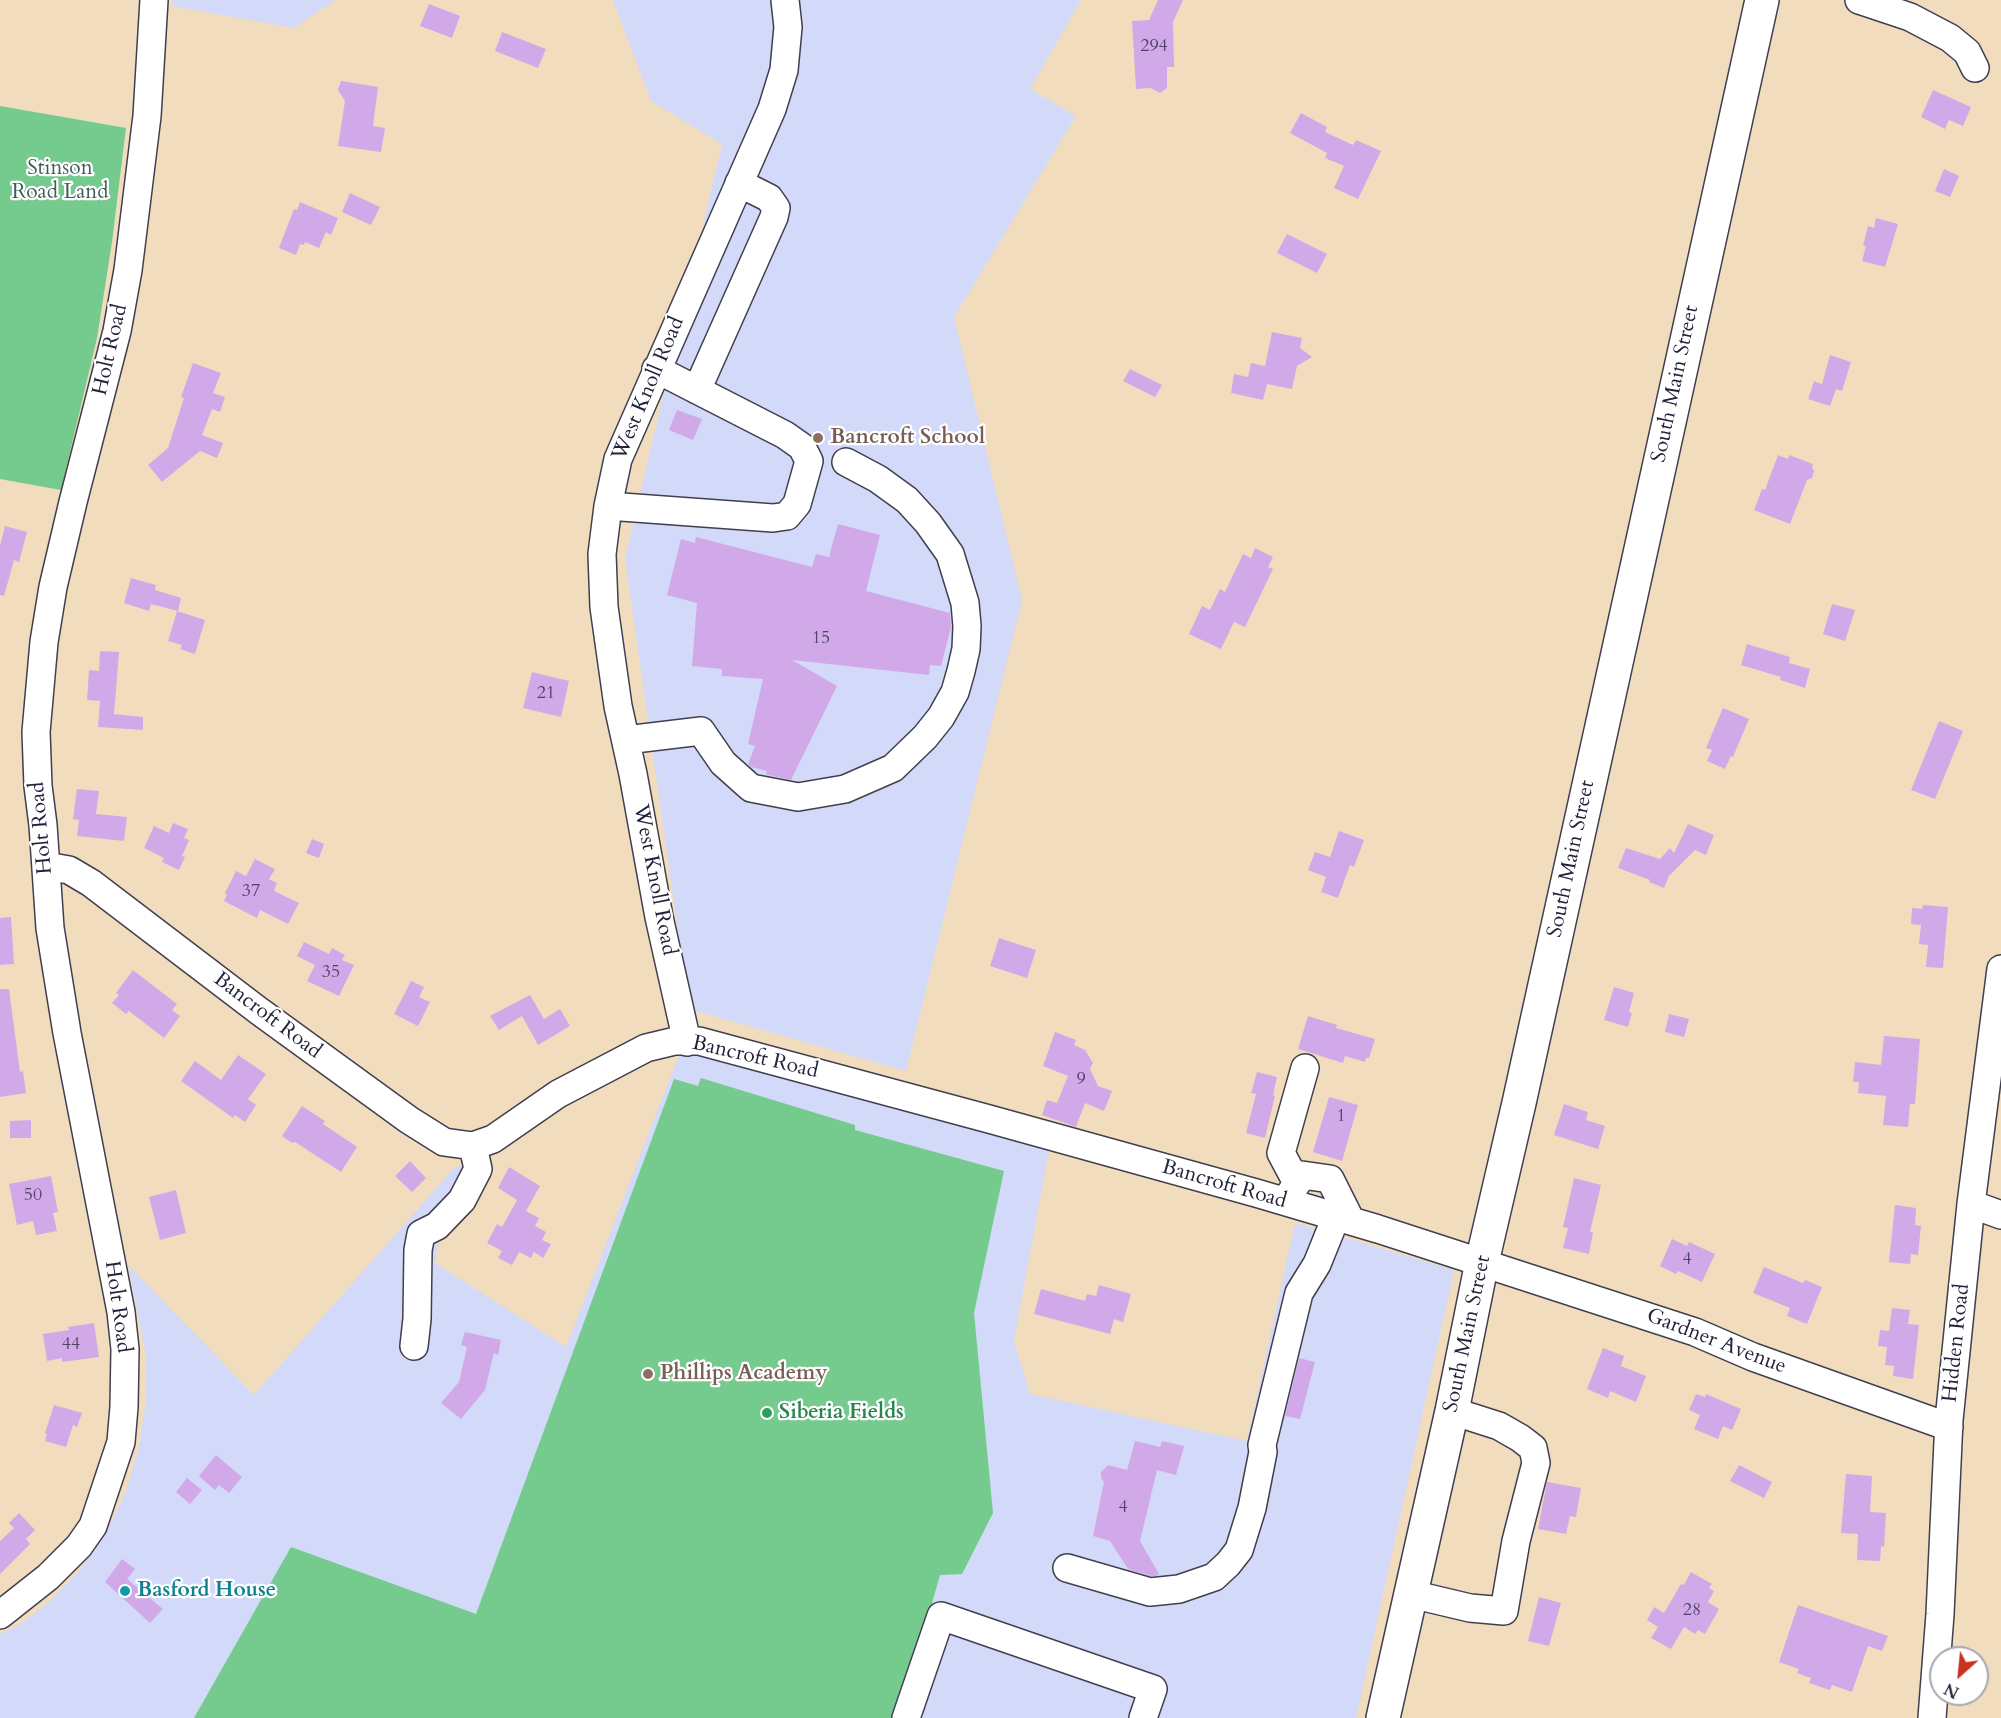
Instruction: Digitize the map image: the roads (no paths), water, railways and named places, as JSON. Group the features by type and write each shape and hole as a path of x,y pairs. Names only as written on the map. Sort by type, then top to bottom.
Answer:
{"main road":[{"name":"South Main Street","path":"1383,1718 1762,0"}],"street":[{"name":"Holt Road","path":"0,1615 48,1577 79,1546 93,1526 121,1442 125,1348 121,1312 67,1033 50,927 38,786 36,732 44,642 58,566 117,331 128,270 147,116 154,0"},
{"name":"West Knoll Road","path":"687,1042 659,917 618,706 604,607 603,554 608,506 618,459 772,109 784,70 788,27 785,0"},
{"path":"1859,0 1910,17 1950,38 1967,52 1975,68"},
{"path":"697,390 776,208 769,198 739,183"},
{"path":"608,506 773,518 787,516 797,504 809,461 802,447 785,435 656,369"},
{"path":"626,740 701,731 723,763 752,788 798,797 845,789 893,768 925,737 941,717 955,692 966,649 965,603 950,554 928,523 907,500 878,479 846,462"},
{"name":"Bancroft Road","path":"46,866 69,870 91,883 259,1011 409,1120 444,1142 474,1146 493,1139 558,1094 646,1048 675,1041 699,1041 1291,1192"},
{"name":"Hidden Road","path":"1932,1718 1940,1614 1949,1427 1971,1204 2001,969"},
{"path":"1291,1192 1281,1153 1305,1068"},
{"path":"414,1346 417,1319 418,1250 421,1234 437,1226 462,1200 478,1169 474,1146"},
{"path":"1291,1192 1302,1175 1330,1179 1344,1219"},
{"path":"1971,1204 2001,1215"},
{"path":"1344,1219 1482,1262"},
{"path":"1067,1568 1150,1592 1179,1589 1214,1577 1228,1564 1239,1550 1252,1508 1263,1452 1262,1445 1299,1293 1344,1219"},
{"name":"Gardner Avenue","path":"1482,1262 1695,1332 1753,1357 1949,1427"},
{"path":"1411,1594 1470,1608 1504,1611 1516,1541 1536,1463 1533,1448 1521,1438 1499,1426 1452,1411"},
{"path":"906,1718 941,1616 1154,1689 1143,1718"}],"place":[{"name":"Bancroft School","path":"818,438"},
{"name":"Phillips Academy","path":"648,1374"},
{"name":"Siberia Fields","path":"767,1413"},
{"name":"Basford House","path":"125,1591"}],"park label":[{"name":"Stinson Road Land","path":"60,181"}]}
